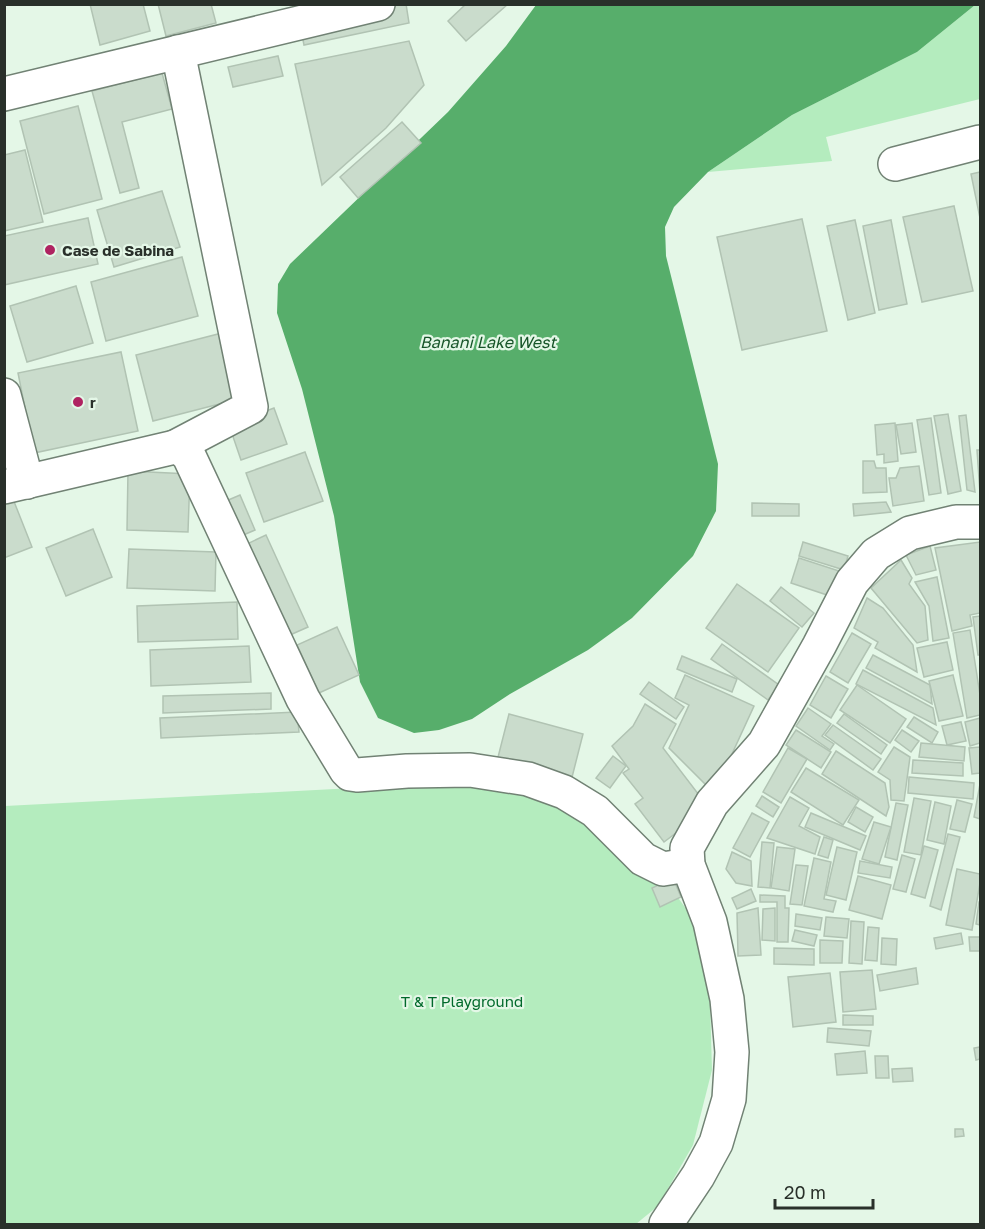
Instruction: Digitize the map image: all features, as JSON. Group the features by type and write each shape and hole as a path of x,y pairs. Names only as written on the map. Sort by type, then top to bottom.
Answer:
{"street":[{"path":"4,94 378,4"},
{"path":"4,395 16,485 175,447 251,407 178,52"},
{"path":"895,164 981,142"},
{"path":"175,447 183,450 189,456 303,699 350,774 470,770 528,779 564,792 595,812 643,859 663,869 688,865"},
{"path":"666,1224 698,1176 716,1143 729,1099 732,1052 727,999 710,922 688,865 687,848 712,803 764,744 852,582 876,554 910,533 956,522 981,522"}],"green space":[{"path":"975,5 980,5 980,99 826,137 832,161 708,172 792,115 917,52"},
{"name":"T & T Playground","path":"516,781 649,857 694,920 710,1001 712,1070 693,1145 658,1206 636,1224 5,1224 5,806"}],"water":[{"name":"Banani Lake West","path":"536,5 975,5 917,52 792,115 708,172 674,207 665,227 666,256 718,464 716,511 693,556 632,618 588,650 510,694 472,719 439,730 414,733 378,718 360,682 334,516 302,389 277,313 278,284 290,264 448,112 506,46"}],"building":[{"path":"90,4 143,4 150,31 100,45"},
{"path":"158,4 211,4 216,23 166,36"},
{"path":"296,4 406,4 409,23 304,45"},
{"path":"466,4 508,4 466,41 448,21"},
{"path":"409,41 424,85 386,128 322,185 295,64"},
{"path":"278,56 283,76 233,87 228,67"},
{"path":"162,73 172,109 122,122 139,188 120,193 92,91"},
{"path":"78,106 102,199 44,214 20,121"},
{"path":"402,122 421,143 358,198 340,177"},
{"path":"25,150 43,222 4,231 4,155"},
{"path":"980,172 980,218 971,174"},
{"path":"162,191 180,247 114,267 97,210"},
{"path":"954,206 973,291 922,302 903,217"},
{"name":"Case de Sabina","path":"88,218 98,264 4,285 4,236"},
{"path":"802,219 827,331 742,350 717,237"},
{"path":"855,220 875,313 848,320 827,226"},
{"path":"891,220 907,304 879,310 863,226"},
{"path":"182,257 198,316 106,341 91,282"},
{"path":"76,286 93,343 27,362 10,306"},
{"path":"222,333 239,399 153,421 136,355"},
{"name":"r","path":"121,352 138,431 34,453 18,373"},
{"path":"274,408 287,444 241,460 229,425"},
{"path":"948,414 961,491 948,494 934,416"},
{"path":"966,415 975,492 967,490 959,416"},
{"path":"931,418 941,493 929,495 917,420"},
{"path":"895,423 898,461 884,463 884,454 877,455 875,425"},
{"path":"912,423 916,452 901,454 896,425"},
{"path":"977,450 980,450 980,493"},
{"path":"305,452 323,501 264,522 246,473"},
{"path":"863,461 874,461 876,468 886,468 887,492 863,493"},
{"path":"919,466 924,501 893,506 889,478 896,478 900,468"},
{"path":"128,471 190,474 188,532 127,530"},
{"path":"240,495 255,530 234,539 219,504"},
{"path":"13,499 32,547 4,558 4,502"},
{"path":"886,502 891,512 854,516 853,504"},
{"path":"752,503 799,504 799,516 752,516"},
{"path":"93,529 112,577 66,596 46,548"},
{"path":"266,535 308,627 290,635 247,544"},
{"path":"803,542 848,556 844,570 799,556"},
{"path":"980,542 980,613 970,615 972,626 952,631 935,548"},
{"path":"930,546 936,570 916,575 906,555"},
{"path":"129,549 216,552 215,591 127,588"},
{"path":"799,558 839,571 830,596 791,583"},
{"path":"901,560 912,578 909,584 925,606 928,640 917,643 871,588"},
{"path":"937,577 949,638 933,641 929,606 915,582"},
{"path":"737,584 799,628 768,672 706,628"},
{"path":"781,587 814,613 802,627 770,601"},
{"path":"867,598 883,608 913,645 917,672 875,648 878,642 854,628"},
{"path":"237,602 238,639 138,642 137,606"},
{"path":"980,616 980,655 978,655 973,617"},
{"path":"337,627 359,675 319,693 297,645"},
{"path":"970,630 980,695 980,715 967,718 953,633"},
{"path":"852,633 871,644 848,683 830,672"},
{"path":"947,642 953,670 924,677 917,648"},
{"path":"722,644 779,685 768,700 711,659"},
{"path":"249,646 251,682 151,686 150,650"},
{"path":"873,655 930,685 932,704 866,668"},
{"path":"682,656 737,679 732,692 677,669"},
{"path":"863,670 933,708 936,725 856,684"},
{"path":"685,675 754,706 714,793 669,748 689,705 675,698"},
{"path":"953,675 963,716 939,721 929,681"},
{"path":"826,676 848,689 831,718 810,705"},
{"path":"649,682 684,707 676,719 640,694"},
{"path":"857,685 906,719 890,743 840,710"},
{"path":"271,693 271,709 163,713 163,696"},
{"path":"645,704 676,724 663,748 709,808 664,842 635,804 643,798 623,773 629,769 612,746 633,726"},
{"path":"808,708 831,724 822,736 834,744 830,750 796,726"},
{"path":"297,712 299,732 161,738 160,718"},
{"path":"509,714 583,734 569,789 495,769"},
{"path":"844,714 887,745 881,754 837,723"},
{"path":"914,717 938,732 932,743 907,727"},
{"path":"980,718 980,743 970,746 965,722"},
{"path":"961,722 966,741 947,745 942,726"},
{"path":"833,725 881,759 873,770 825,735"},
{"path":"796,730 831,752 821,768 786,745"},
{"path":"902,730 919,741 911,752 895,740"},
{"path":"921,743 965,747 964,761 919,757"},
{"path":"894,747 910,757 904,801 891,800 890,780 878,772"},
{"path":"980,747 980,773 972,774 969,748"},
{"path":"788,748 807,759 781,803 763,792"},
{"path":"836,751 885,783 889,807 886,816 822,774"},
{"path":"613,756 626,766 610,788 596,778"},
{"path":"913,760 963,763 963,776 912,773"},
{"path":"806,768 859,800 843,825 791,792"},
{"path":"909,777 974,783 973,799 908,793"},
{"path":"980,784 980,819 974,817"},
{"path":"762,796 779,807 773,817 756,806"},
{"path":"790,797 809,808 799,826 820,837 815,854 767,838"},
{"path":"914,798 931,801 921,855 904,852"},
{"path":"957,800 972,804 965,832 950,829"},
{"path":"935,802 951,806 944,844 927,840"},
{"path":"896,803 908,805 897,860 885,857"},
{"path":"856,807 873,817 865,832 848,822"},
{"path":"752,813 769,822 750,857 733,848"},
{"path":"811,813 866,836 860,850 805,827"},
{"path":"874,822 891,827 879,864 862,859"},
{"path":"948,834 960,837 941,910 930,906"},
{"path":"824,837 833,840 828,858 818,855"},
{"path":"762,842 774,843 770,888 758,887"},
{"path":"924,846 938,850 925,898 911,894"},
{"path":"777,847 795,849 789,891 771,888"},
{"path":"837,847 857,852 846,900 826,895"},
{"path":"732,852 751,861 752,886 736,883 726,869"},
{"path":"902,855 915,859 906,892 893,889"},
{"path":"814,858 831,862 824,899 836,901 833,912 804,906"},
{"path":"860,861 892,867 890,878 858,873"},
{"path":"796,865 808,866 802,905 790,904"},
{"path":"957,869 980,874 972,930 946,925"},
{"path":"858,876 891,885 882,919 849,910"},
{"path":"673,878 681,897 660,907 652,888"},
{"path":"751,889 756,901 737,909 732,898"},
{"path":"760,895 785,896 785,908 789,908 788,942 777,942 777,902 760,902"},
{"path":"980,902 980,925 976,924"},
{"path":"758,908 761,955 738,956 737,913"},
{"path":"775,908 775,941 762,940 763,909"},
{"path":"796,914 822,918 820,930 795,926"},
{"path":"826,917 849,919 847,938 824,936"},
{"path":"851,921 864,922 862,964 849,963"},
{"path":"868,927 879,928 877,961 865,960"},
{"path":"795,930 817,935 814,946 792,941"},
{"path":"961,933 963,944 936,949 934,938"},
{"path":"969,937 980,937 980,951 970,951"},
{"path":"882,938 897,939 896,965 881,964"},
{"path":"820,940 843,941 842,963 820,963"},
{"path":"774,948 814,949 814,965 774,964"},
{"path":"916,968 918,984 880,991 877,975"},
{"path":"872,970 876,1009 843,1012 840,972"},
{"path":"830,973 836,1022 793,1027 788,977"},
{"path":"843,1015 873,1016 873,1025 843,1025"},
{"path":"828,1028 871,1031 869,1046 827,1042"},
{"path":"980,1047 980,1059 976,1060 974,1048"},
{"path":"865,1051 867,1073 837,1075 835,1054"},
{"path":"875,1056 888,1056 889,1078 876,1078"},
{"path":"912,1068 913,1081 893,1082 892,1069"},
{"path":"955,1129 963,1129 964,1136 955,1137"}],"place":[{"name":"Case de Sabina","path":"50,250"},
{"name":"r","path":"78,402"}]}
